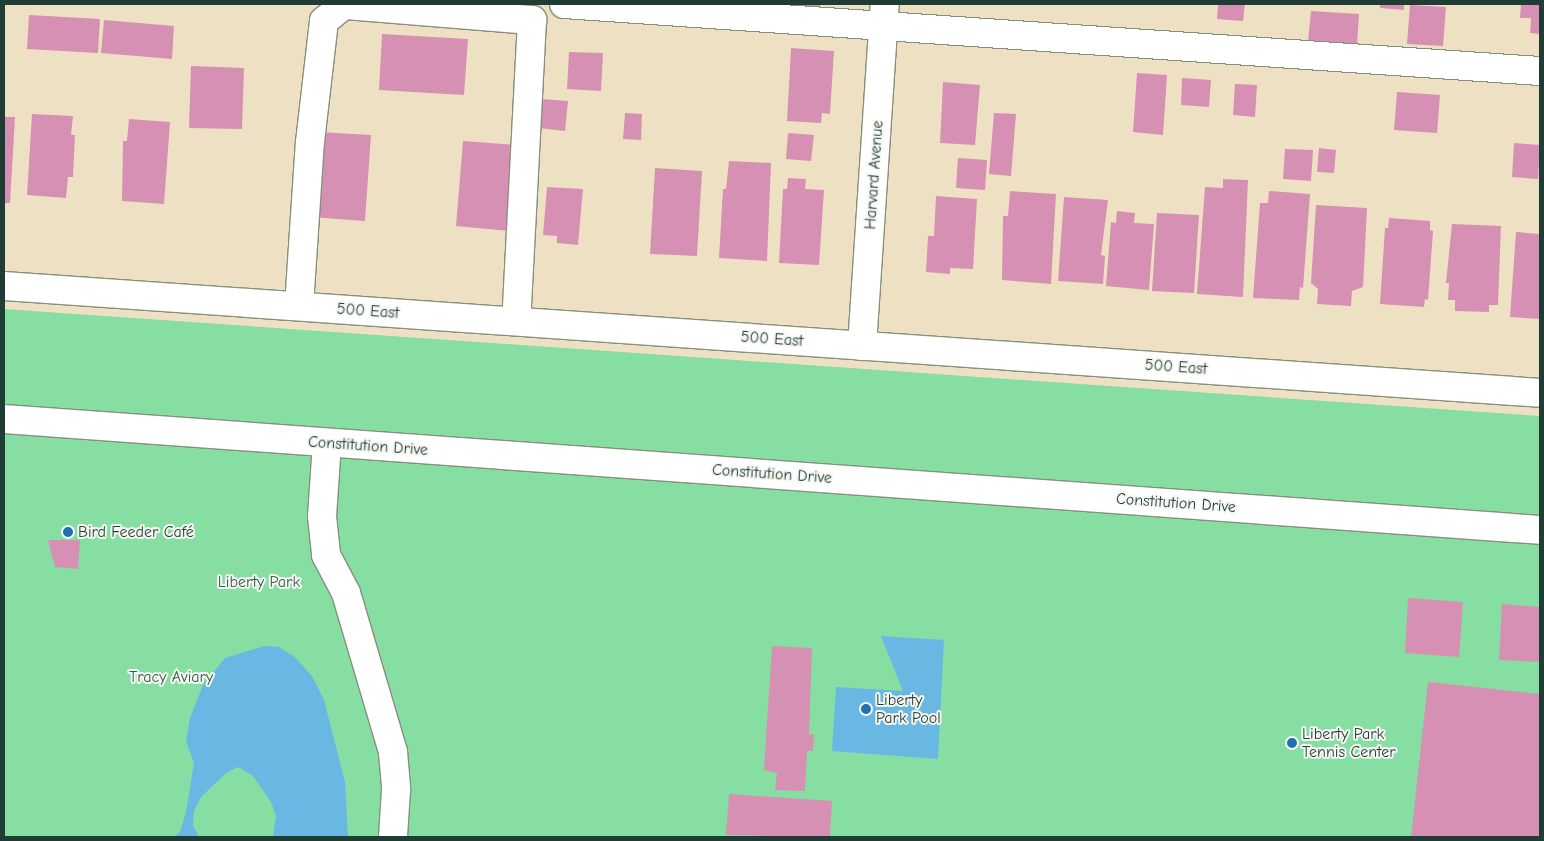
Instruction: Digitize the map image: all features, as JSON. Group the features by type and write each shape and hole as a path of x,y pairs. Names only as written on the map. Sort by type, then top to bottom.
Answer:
{"street":[{"path":"564,4 884,16 1540,71"},
{"path":"299,306 310,142 324,21 344,6 538,12 516,321"},
{"name":"Harvard Avenue","path":"862,346 884,16"},
{"name":"500 East","path":"4,286 1540,393"},
{"name":"Constitution Drive","path":"4,419 1540,530"},
{"path":"327,443 322,516 326,555 346,594 393,752 396,790 393,837"}],"green space":[{"name":"Liberty Park","path":"4,309 1540,416 1540,837 4,837"}],"water":[{"path":"881,636 944,640 938,759 832,751 836,687 903,691"},
{"path":"264,646 279,647 295,657 312,676 324,700 345,782 348,837 273,837 276,816 271,802 253,776 238,767 226,773 201,797 194,811 193,826 199,837 174,837 180,832 186,812 194,763 186,741 190,718 203,685 225,658"}],"building":[{"path":"746,4 820,4 820,12"},
{"path":"1218,4 1245,4 1243,21 1217,19"},
{"path":"1380,4 1404,4 1404,10 1380,8"},
{"path":"1521,4 1540,4 1540,34 1530,33 1531,18 1520,18"},
{"path":"1410,5 1446,7 1443,46 1407,44"},
{"path":"1311,11 1359,14 1357,46 1308,42"},
{"path":"29,15 100,19 98,53 27,49"},
{"path":"104,20 174,26 172,59 101,53"},
{"path":"382,34 468,39 464,95 379,90"},
{"path":"791,48 834,51 830,114 822,113 821,123 787,121"},
{"path":"569,52 603,53 601,91 567,89"},
{"path":"191,66 244,68 242,129 189,128"},
{"path":"1137,73 1167,75 1163,135 1133,132"},
{"path":"1182,78 1211,80 1209,107 1181,105"},
{"path":"943,82 980,85 975,145 940,143"},
{"path":"1235,84 1257,85 1255,117 1233,115"},
{"path":"1397,92 1440,95 1437,133 1394,130"},
{"path":"541,99 568,101 565,131 539,128"},
{"path":"625,113 642,114 641,140 623,139"},
{"path":"994,113 1016,114 1011,176 989,174"},
{"path":"32,114 73,116 71,135 75,135 73,177 68,177 66,198 27,195"},
{"path":"4,117 15,117 10,203 4,203"},
{"path":"129,119 170,122 164,204 122,201 123,141 127,141"},
{"path":"318,132 371,135 365,221 311,217"},
{"path":"788,133 814,135 811,161 786,159"},
{"path":"463,141 517,145 511,231 456,226"},
{"path":"1514,143 1540,145 1538,179 1512,177"},
{"path":"1319,148 1336,150 1334,173 1317,172"},
{"path":"1285,149 1313,150 1311,181 1283,179"},
{"path":"958,158 987,160 985,190 956,188"},
{"path":"729,161 771,163 767,261 719,258 723,189 726,189"},
{"path":"655,168 702,171 697,256 650,254"},
{"path":"788,178 806,179 805,189 824,190 819,265 779,263 783,189 787,189"},
{"path":"1223,179 1248,180 1243,297 1197,294 1205,187 1223,188"},
{"path":"547,187 583,189 578,245 557,243 557,236 543,235"},
{"path":"1010,191 1056,194 1051,284 1002,280 1003,216 1008,216"},
{"path":"1269,191 1310,194 1303,288 1300,287 1299,300 1253,298 1260,203 1268,203"},
{"path":"936,196 977,199 973,269 950,268 950,274 926,272 928,236 934,236"},
{"path":"1064,197 1108,200 1101,255 1105,256 1103,284 1058,281"},
{"path":"1316,205 1367,208 1363,287 1352,291 1351,306 1317,304 1318,289 1311,283"},
{"path":"1117,211 1135,213 1134,223 1154,224 1149,290 1106,286 1111,222 1116,223"},
{"path":"1157,213 1199,215 1194,293 1152,291"},
{"path":"1389,218 1430,221 1430,230 1433,231 1428,300 1425,299 1424,307 1380,304 1385,228 1388,228"},
{"path":"1452,224 1501,226 1498,305 1489,305 1489,312 1455,311 1455,300 1448,300 1449,283 1446,283"},
{"path":"1516,232 1540,234 1540,319 1510,317"},
{"path":"48,540 80,540 78,569 55,567"},
{"path":"1408,598 1463,602 1459,657 1405,653"},
{"path":"1502,604 1540,607 1540,662 1499,660"},
{"path":"772,646 812,648 809,734 814,734 813,751 807,751 805,791 775,790 777,773 764,770"},
{"path":"1428,682 1540,694 1540,837 1411,837"},
{"path":"729,794 832,801 830,837 726,835"}],"place":[{"name":"Bird Feeder Café","path":"68,532"},
{"name":"Liberty Park Pool","path":"866,709"},
{"name":"Liberty Park Tennis Center","path":"1292,743"}],"park label":[{"name":"Tracy Aviary","path":"171,677"}]}
